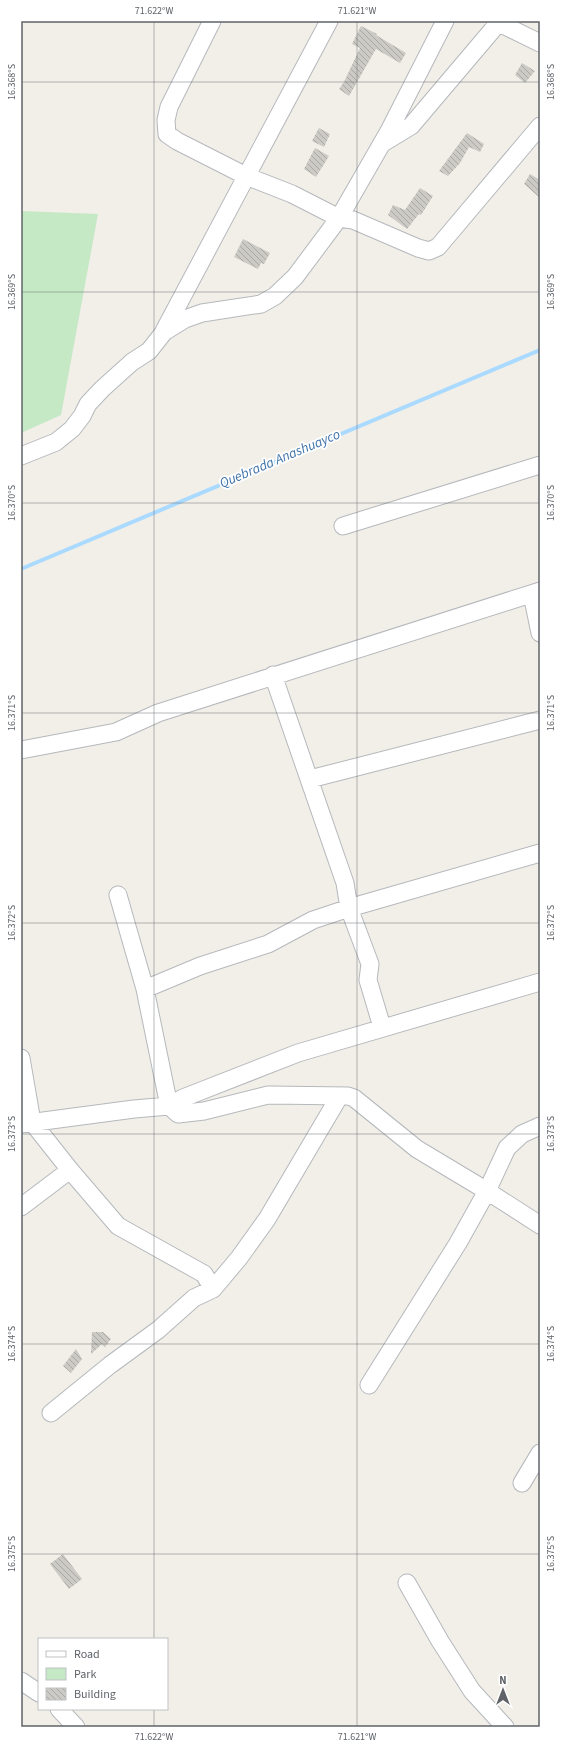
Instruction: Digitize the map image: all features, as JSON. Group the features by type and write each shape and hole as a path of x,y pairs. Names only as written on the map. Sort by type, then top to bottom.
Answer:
{"street":[{"path":"212,21 169,106 166,120 167,134 177,142 246,176 292,194 339,218 354,220 418,248 429,251 438,248 538,132"},
{"path":"21,456 56,442 72,429 82,416 88,404 102,389 132,362 149,350 164,332 330,21"},
{"path":"164,332 184,319 202,313 261,304 275,296 295,277 339,218 382,144 445,21"},
{"path":"382,144 411,126 498,22 540,43"},
{"path":"343,526 540,465"},
{"path":"21,750 116,732 158,713 536,592 540,633"},
{"path":"273,675 310,778 344,883 349,908 370,964 368,980 382,1027"},
{"path":"310,778 540,720"},
{"path":"145,989 200,966 268,944 314,920 349,908 540,852"},
{"path":"118,895 145,989 169,1106 178,1114 204,1112 268,1095 348,1096 354,1098 417,1149 540,1225"},
{"path":"26,1123 169,1106 182,1098 298,1053 382,1027 540,982"},
{"path":"21,1058 26,1123 70,1170 118,1226 204,1274 213,1289"},
{"path":"51,1413 110,1364 158,1330 194,1298 213,1289 239,1258 267,1219 340,1096"},
{"path":"369,1385 458,1243 487,1191 507,1148 522,1134 540,1126"},
{"path":"21,1207 70,1170"},
{"path":"522,1483 540,1453"},
{"path":"407,1583 440,1641 472,1690 505,1727"},
{"path":"21,1681 38,1692"},
{"path":"59,1710 76,1727"}],"green space":[{"path":"21,211 98,214 61,415 21,433"}],"building":[{"path":"361,26 377,34 376,35 406,53 400,63 376,49 349,96 339,89 344,82 360,48 352,44"},
{"path":"522,63 535,71 525,83 515,75"},
{"path":"319,128 330,134 324,147 312,141"},
{"path":"467,133 484,144 480,152 469,147 460,163 448,176 439,171"},
{"path":"315,148 329,156 316,177 304,169"},
{"path":"530,174 540,180 540,198 524,184"},
{"path":"420,188 433,196 421,215 419,214 407,229 388,215 393,205 405,210"},
{"path":"243,239 270,253 264,264 261,263 258,269 234,257"},
{"path":"92,1332 103,1332 111,1339 105,1347 102,1344 91,1354"},
{"path":"76,1349 82,1359 71,1373 63,1366"},
{"path":"63,1554 82,1579 69,1589 50,1564"}],"waterway":[{"name":"Quebrada Anashuayco","path":"21,569 540,350"}]}
